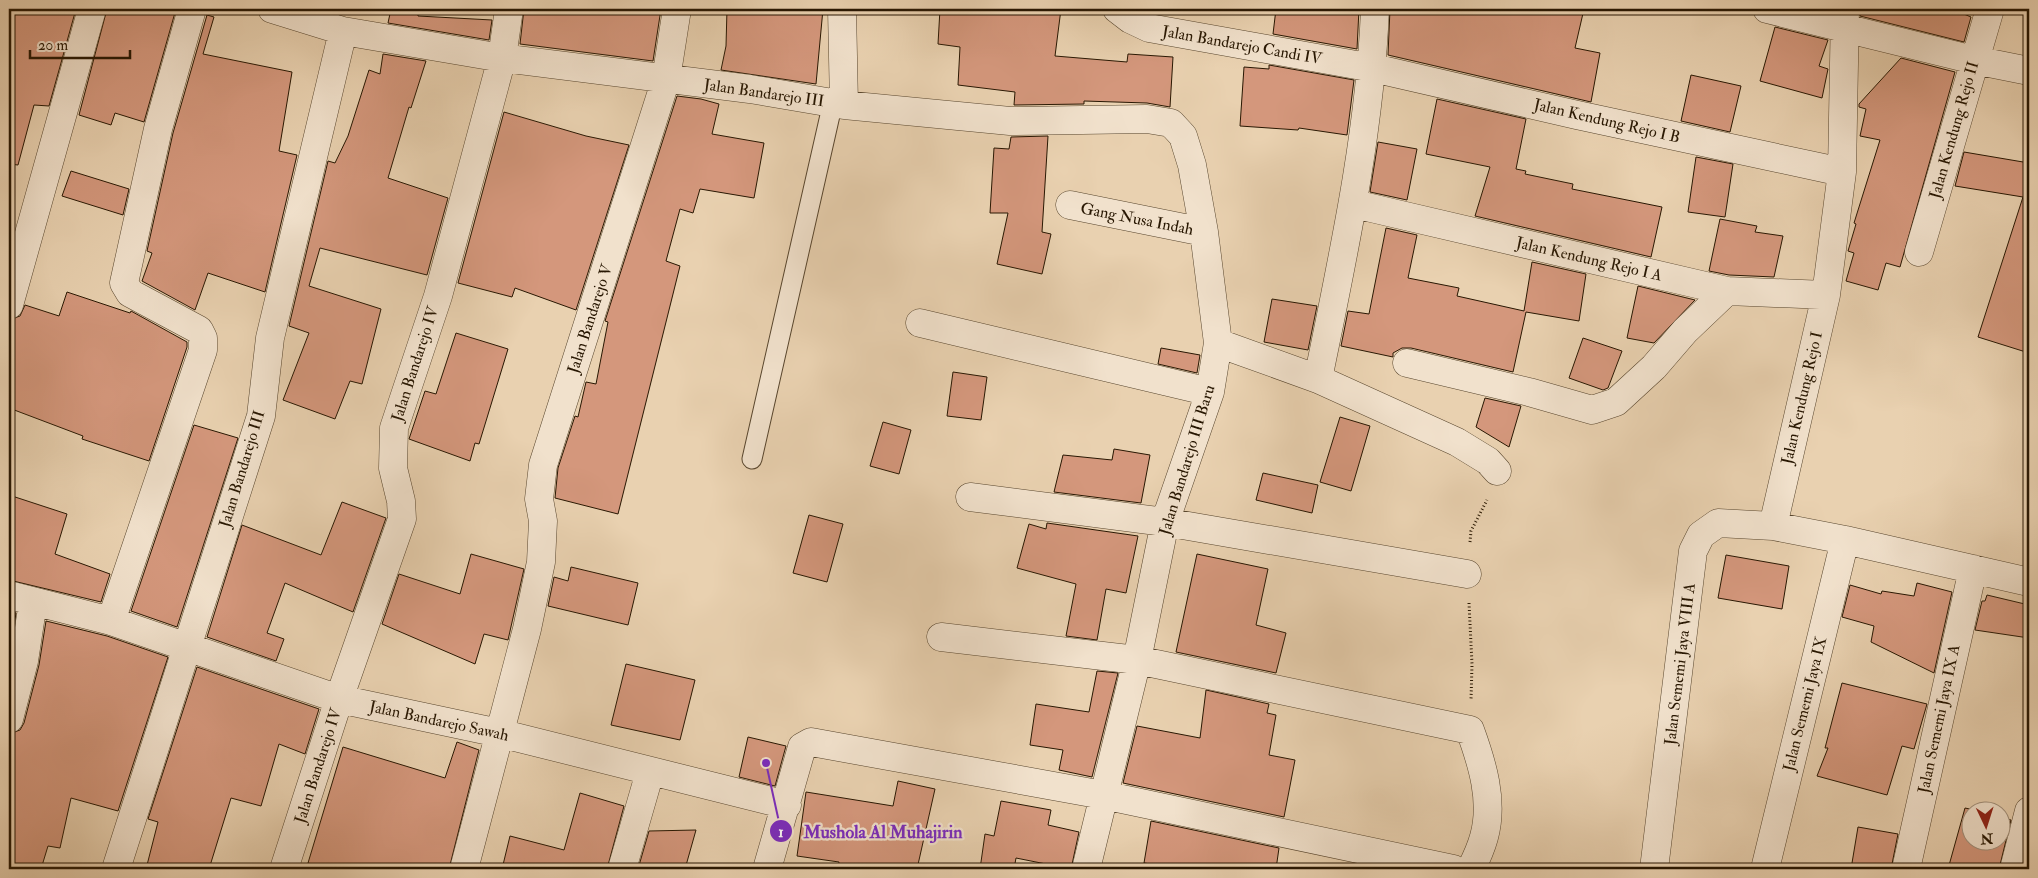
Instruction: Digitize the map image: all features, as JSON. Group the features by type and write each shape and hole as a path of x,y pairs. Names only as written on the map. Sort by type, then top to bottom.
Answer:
{"street":[{"path":"9,305 92,9"},
{"path":"110,621 203,350 203,338 199,330 130,293 124,283 158,128 192,9"},
{"name":"Jalan Bandarejo III","path":"272,9 310,14 342,32 502,58 839,104 1010,121 1147,119 1171,124 1182,136"},
{"name":"Jalan Bandarejo IV","path":"284,869 339,699 402,519 401,501 393,468 394,428 438,296 502,58 509,9"},
{"name":"Jalan Bandarejo V","path":"464,869 527,629 540,562 543,521 540,499 543,465 666,79 677,9"},
{"path":"839,104 842,9"},
{"path":"1318,378 1354,204 1372,68 1375,9"},
{"path":"1767,9 1845,18 1974,60 2029,71"},
{"name":"Jalan Kendung Rejo II","path":"1919,252 1990,9"},
{"name":"Jalan Bandarejo Candi IV","path":"1124,14 1149,28 1372,68"},
{"name":"Jalan Kendung Rejo I","path":"1773,526 1826,295 1842,172 1845,18"},
{"name":"Jalan Bandarejo III","path":"116,869 261,416 270,338 342,32"},
{"name":"Jalan Kendung Rejo I B","path":"1372,68 1605,122 1842,172"},
{"name":"Jalan Bandarejo III Baru","path":"1086,869 1137,660 1165,522 1210,392 1218,343 1204,232 1192,166 1182,136"},
{"name":"Jalan Kendung Rejo I A","path":"1354,204 1727,291 1826,295"},
{"name":"Gang Nusa Indah","path":"1070,205 1204,232"},
{"path":"1406,363 1592,410 1616,402 1654,367 1685,330 1727,291"},
{"path":"920,323 1210,392"},
{"path":"1218,343 1318,378 1457,442 1488,461 1496,471"},
{"path":"970,497 1165,522 1467,574"},
{"name":"Jalan Sememi Jaya VIII A","path":"1654,869 1693,551 1701,535 1718,523 1773,526"},
{"path":"1773,526 1845,540 2029,582"},
{"name":"Jalan Sememi Jaya IX","path":"1765,869 1845,540"},
{"name":"Jalan Sememi Jaya IX A","path":"1906,869 1972,568"},
{"path":"9,719 24,661 21,598"},
{"name":"Jalan Bandarejo Sawah","path":"21,598 110,621 339,699 498,734 787,805"},
{"path":"941,637 1137,660 1470,730 1483,768 1488,802 1485,836 1472,869"},
{"path":"767,869 787,805 802,747 811,742 1103,796 1453,869"},
{"path":"622,869 650,772"},
{"path":"2014,869 2029,812"}],"lane":[{"path":"752,459 839,104"}],"building":[{"path":"9,9 76,9 49,106 34,105 18,165 9,164"},
{"path":"107,9 176,9 144,122 115,113 111,125 79,115"},
{"path":"391,9 418,9 418,16 492,20 489,40 388,23"},
{"path":"524,9 661,9 653,61 520,44"},
{"path":"727,9 823,9 816,84 721,70 726,46"},
{"path":"940,9 1061,9 1055,56 1127,62 1128,54 1173,57 1170,107 1147,103 1084,101 1084,104 1014,105 1015,92 958,85 960,47 938,44"},
{"path":"1276,9 1359,9 1357,49 1273,34"},
{"path":"1390,9 1584,9 1575,48 1600,53 1591,102 1388,55"},
{"path":"1861,9 1952,9 1971,17 1964,42 1860,16"},
{"path":"207,15 214,17 203,54 292,72 279,151 297,155 265,292 208,273 195,310 142,281 152,253 147,251 173,133"},
{"path":"1775,27 1828,40 1819,66 1828,69 1822,98 1760,81"},
{"path":"383,54 426,61 411,108 409,107 388,178 448,198 427,275 320,248 309,286 381,309 362,384 350,381 335,419 283,400 309,333 289,326 328,161 335,163 348,136 369,70 380,74"},
{"path":"1901,58 1955,72 1900,267 1886,263 1878,290 1846,281 1854,253 1848,251 1856,224 1854,223 1880,140 1860,136 1866,109 1859,107 1859,104"},
{"path":"1269,65 1354,80 1347,135 1299,128 1298,130 1240,126 1244,67 1269,69"},
{"path":"1691,75 1741,86 1730,132 1681,121"},
{"path":"677,96 701,99 719,104 712,134 764,143 754,198 700,189 693,213 680,209 666,261 680,266 618,514 555,498 558,468 575,416 578,417 586,382 596,384 608,322 605,321"},
{"path":"1437,99 1526,119 1516,169 1526,171 1525,174 1573,184 1572,189 1662,207 1651,257 1475,216 1490,167 1426,154"},
{"path":"504,112 586,136 629,145 576,310 515,288 512,297 458,283"},
{"path":"1048,136 1042,232 1051,234 1042,274 997,264 1008,213 990,213 994,148 1009,149 1011,137"},
{"path":"1378,142 1417,149 1407,200 1370,192"},
{"path":"1964,152 2029,163 2029,353 1978,337 2023,197 1955,186"},
{"path":"1696,157 1733,164 1725,217 1688,212"},
{"path":"71,171 129,189 123,215 62,196"},
{"path":"1720,219 1757,226 1755,232 1783,236 1774,277 1729,275 1709,271"},
{"path":"1386,228 1417,235 1408,278 1459,288 1457,296 1524,311 1532,262 1586,274 1579,321 1526,312 1513,372 1411,348 1402,348 1393,353 1393,357 1341,346 1348,311 1369,314"},
{"path":"1638,286 1695,300 1654,343 1627,338"},
{"path":"67,292 130,313 131,311 187,342 187,347 149,461 82,439 83,436 9,408 9,320 20,316 25,305 59,316"},
{"path":"1272,299 1317,306 1308,350 1264,342"},
{"path":"456,333 508,349 479,444 475,443 470,461 409,439 425,391 436,394"},
{"path":"1583,338 1622,351 1608,388 1603,390 1569,378"},
{"path":"1161,348 1200,355 1197,373 1158,364"},
{"path":"953,372 987,377 981,420 947,416"},
{"path":"1485,398 1521,406 1509,447 1476,427"},
{"path":"1340,417 1370,426 1351,491 1320,482"},
{"path":"883,422 911,430 899,474 870,466"},
{"path":"194,425 238,438 177,627 131,611"},
{"path":"1114,449 1150,455 1141,503 1054,492 1063,455 1112,460"},
{"path":"1263,473 1318,485 1312,513 1256,500"},
{"path":"9,495 67,514 55,554 110,574 101,602 9,580"},
{"path":"342,502 386,518 353,612 285,583 267,633 284,639 276,661 207,637 242,525 321,555"},
{"path":"809,515 843,524 827,582 793,573"},
{"path":"1047,523 1138,536 1126,593 1106,589 1097,640 1066,636 1076,584 1017,568 1029,524 1046,529"},
{"path":"471,554 524,569 508,640 484,634 475,664 382,624 399,574 460,594"},
{"path":"1197,554 1268,569 1256,625 1286,633 1276,673 1176,652"},
{"path":"1726,555 1789,566 1782,609 1718,598"},
{"path":"571,567 638,583 628,625 548,606 554,577 568,581"},
{"path":"1917,583 1952,592 1934,673 1871,642 1874,626 1842,617 1850,585 1881,594 1882,591 1914,596"},
{"path":"1987,595 2029,605 2029,638 1975,630 1982,601 1985,601"},
{"path":"9,611 16,613 9,657"},
{"path":"46,621 107,636 168,657 118,811 71,798 60,848 48,846 41,869 9,869 9,734 20,730 24,723 39,665"},
{"path":"626,664 695,680 680,740 611,725"},
{"path":"197,667 319,709 305,754 279,744 261,806 231,798 209,869 146,869 158,822 148,819"},
{"path":"1097,671 1118,673 1092,777 1059,770 1063,750 1030,745 1036,704 1089,712"},
{"path":"1842,683 1927,704 1914,749 1902,746 1887,795 1817,776 1828,748 1825,748"},
{"path":"1206,690 1269,704 1267,713 1276,715 1269,755 1295,760 1284,817 1123,783 1137,726 1200,738"},
{"path":"748,737 786,746 775,786 739,777"},
{"path":"457,742 479,750 449,869 332,869 308,863 343,747 445,778"},
{"path":"898,781 935,789 917,869 838,869 839,862 797,856 806,792 893,806"},
{"path":"580,793 624,806 607,869 502,869 510,836 564,850"},
{"path":"1001,801 1051,810 1048,825 1079,832 1071,869 1016,858 1014,869 980,869 985,834 994,836"},
{"path":"1151,821 1279,848 1276,869 1185,869 1144,863"},
{"path":"1960,826 1960,850 2004,850 1999,869 1948,869"},
{"path":"1858,827 1898,834 1891,869 1851,869"},
{"path":"696,830 685,869 638,869 649,831"}],"place":[{"name":"Mushola Al Muhajirin","path":"766,763"}]}
